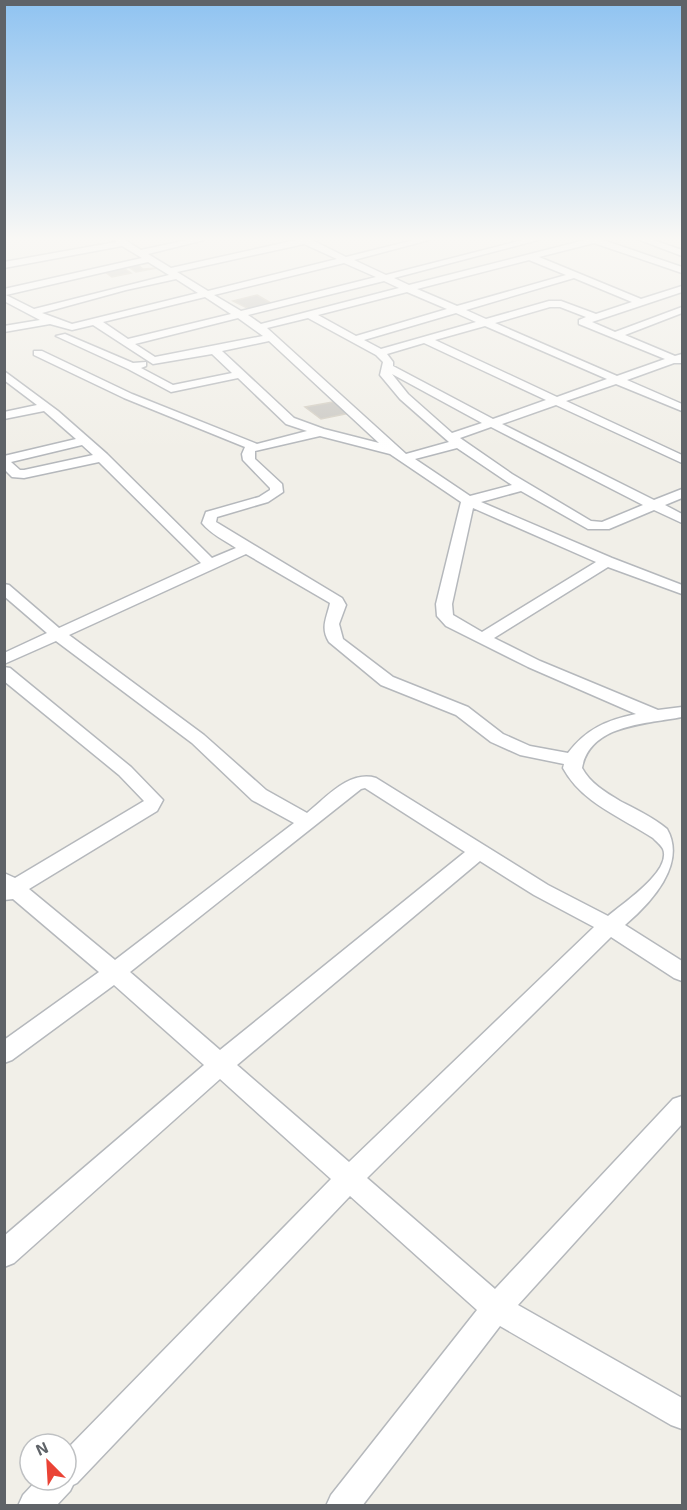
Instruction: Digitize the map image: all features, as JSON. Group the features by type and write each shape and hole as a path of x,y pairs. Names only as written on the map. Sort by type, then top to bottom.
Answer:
{"street":[{"path":"33,312 39,310"},
{"path":"33,312 69,327 142,310"},
{"path":"232,310 260,327 400,455 468,501 607,561 682,590"},
{"path":"127,342 257,310"},
{"path":"260,327 327,310"},
{"path":"355,339 452,310"},
{"path":"460,310 682,408"},
{"path":"380,353 524,310"},
{"path":"575,310 595,317"},
{"path":"617,310 583,322 680,359"},
{"path":"616,335 681,310"},
{"path":"310,315 380,353 387,360 386,375 394,386 417,409 456,440 524,486 594,527 604,526 682,493"},
{"path":"4,329 50,321"},
{"path":"96,322 153,361"},
{"path":"61,336 132,367 171,389 241,374"},
{"path":"132,367 271,337"},
{"path":"423,339 682,459"},
{"path":"214,350 290,421 400,455 456,440 492,423 615,379 680,359"},
{"path":"38,353 128,396 255,447"},
{"path":"387,367 682,519"},
{"path":"6,376 46,406 103,457 211,565"},
{"path":"4,416 46,406"},
{"path":"320,432 255,447 248,454 249,460 277,487 275,494 211,515 208,519 216,530 337,601 338,605 329,626 331,634 337,642 387,681 462,711 497,738 526,751 572,760"},
{"path":"4,461 85,441"},
{"path":"4,461 17,474 24,474 103,457"},
{"path":"468,501 524,486"},
{"path":"468,501 444,604 446,616 452,623 534,664 657,717"},
{"path":"4,659 247,548"},
{"path":"482,639 607,561"},
{"path":"5,588 58,635 198,739 259,795 308,822"},
{"path":"4,672 125,771 154,800 150,806 8,887 115,972 496,1308 682,1414"},
{"path":"78,1459 349,1177 610,926 665,877 674,861 674,850 668,839 653,827 593,794 580,783 573,770 572,760 585,742 602,729 623,722 682,712"},
{"path":"4,1053 115,972 354,785 366,781 541,890 610,926 682,972"},
{"path":"4,1254 220,1064 479,851"},
{"path":"342,1506 496,1308 682,1107"},
{"path":"34,1506 47,1492"}],"building":[{"path":"338,401 350,413 321,419 305,407"}]}
